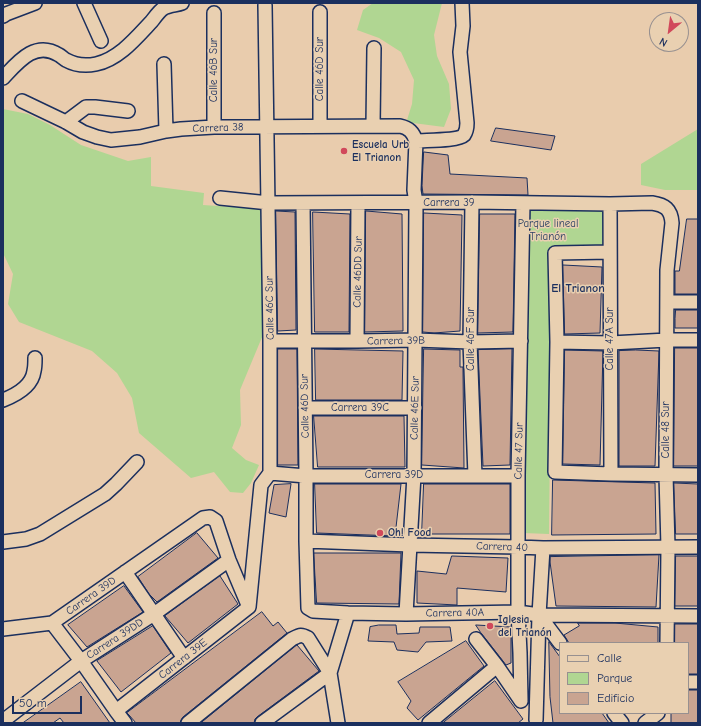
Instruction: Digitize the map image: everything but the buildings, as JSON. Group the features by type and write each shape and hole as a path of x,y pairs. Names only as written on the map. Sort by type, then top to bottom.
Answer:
{"street":[{"path":"3,16 35,3"},
{"path":"84,3 101,41"},
{"path":"3,78 20,60 30,53 38,50 47,50 58,54 73,63 84,65 96,64 108,60 120,52 141,33 164,8 182,3"},
{"path":"416,203 414,190 416,141 442,140 462,137 467,127 460,52 463,26 462,3"},
{"name":"Calle 46C Sur","path":"249,607 261,485 270,473 270,341 265,5"},
{"name":"Calle 46D Sur","path":"320,12 320,126"},
{"name":"Calle 46B Sur","path":"214,13 214,127"},
{"path":"373,125 374,48"},
{"path":"164,64 166,131"},
{"name":"Carrera 38","path":"22,101 66,122 83,132 111,140 140,137 166,131 214,127 373,125 405,127 414,135 416,141"},
{"path":"66,122 86,108 95,107 128,111"},
{"name":"Carrera 39","path":"220,198 268,203 652,203 666,207 671,216"},
{"name":"Calle 46F Sur","path":"472,202 470,342 475,476"},
{"name":"Calle 46D Sur","path":"303,203 308,608"},
{"name":"Calle 46DD Sur","path":"357,342 358,203"},
{"name":"Calle 46E Sur","path":"406,614 414,475 416,203"},
{"name":"Calle 47 Sur","path":"521,700 518,612 518,476 523,203"},
{"name":"Calle 47A Sur","path":"610,204 611,474"},
{"name":"Calle 48 Sur","path":"667,642 667,270 671,234 671,216"},
{"path":"610,252 555,253 557,342 555,472 698,475"},
{"path":"667,302 698,302"},
{"path":"557,342 610,343 698,340"},
{"name":"Carrera 39B","path":"270,341 521,341"},
{"path":"3,400 16,395 30,382 34,372 35,358"},
{"name":"Carrera 39C","path":"306,408 415,408"},
{"path":"3,542 26,539 40,534 105,494 137,462"},
{"name":"Carrera 39D","path":"270,473 306,476 518,476"},
{"name":"Carrera 39D","path":"3,629 52,623 203,518 210,517 216,521 228,560"},
{"name":"Carrera 40","path":"306,541 410,545 518,546 543,548 698,547"},
{"path":"535,722 543,548"},
{"path":"228,560 249,607"},
{"name":"Carrera 39DD","path":"3,721 81,661 154,614 228,560"},
{"path":"125,572 184,658"},
{"name":"Carrera 39E","path":"116,712 249,607"},
{"name":"Carrera 40A","path":"308,608 313,611 348,613 406,614 518,612 539,615 698,616"},
{"path":"262,723 330,673 348,613"},
{"path":"539,615 559,642"},
{"path":"52,623 81,661 116,712 126,723"},
{"path":"188,723 292,639 302,635 308,638 330,673 338,723"},
{"path":"476,639 497,666 535,722"},
{"path":"429,723 497,666"},
{"path":"615,714 622,723"},
{"path":"644,723 657,714"}],"green space":[{"path":"373,3 442,3 434,35 437,56 449,84 451,109 444,127 413,123 407,120 412,104 414,80 401,52 379,38 357,30 363,10"},
{"path":"3,109 28,114 50,125 81,145 128,161 151,157 151,186 204,193 203,205 264,209 265,330 240,390 241,425 232,448 246,460 259,465 251,483 243,493 230,492 214,472 191,478 139,433 132,398 117,373 92,351 19,322 8,304 13,274 3,253"},
{"path":"698,129 698,190 665,190 641,185 641,164"},
{"name":"Parque lineal Trianón","path":"527,209 604,210 605,250 552,251 549,534 523,533"}],"place":[{"name":"Escuela Urb El Trianon","path":"344,151"},
{"name":"Oh! Food","path":"380,533"},
{"name":"Iglesia del Trianón","path":"490,626"}],"district":[{"name":"El Trianon","path":"578,289"}]}
